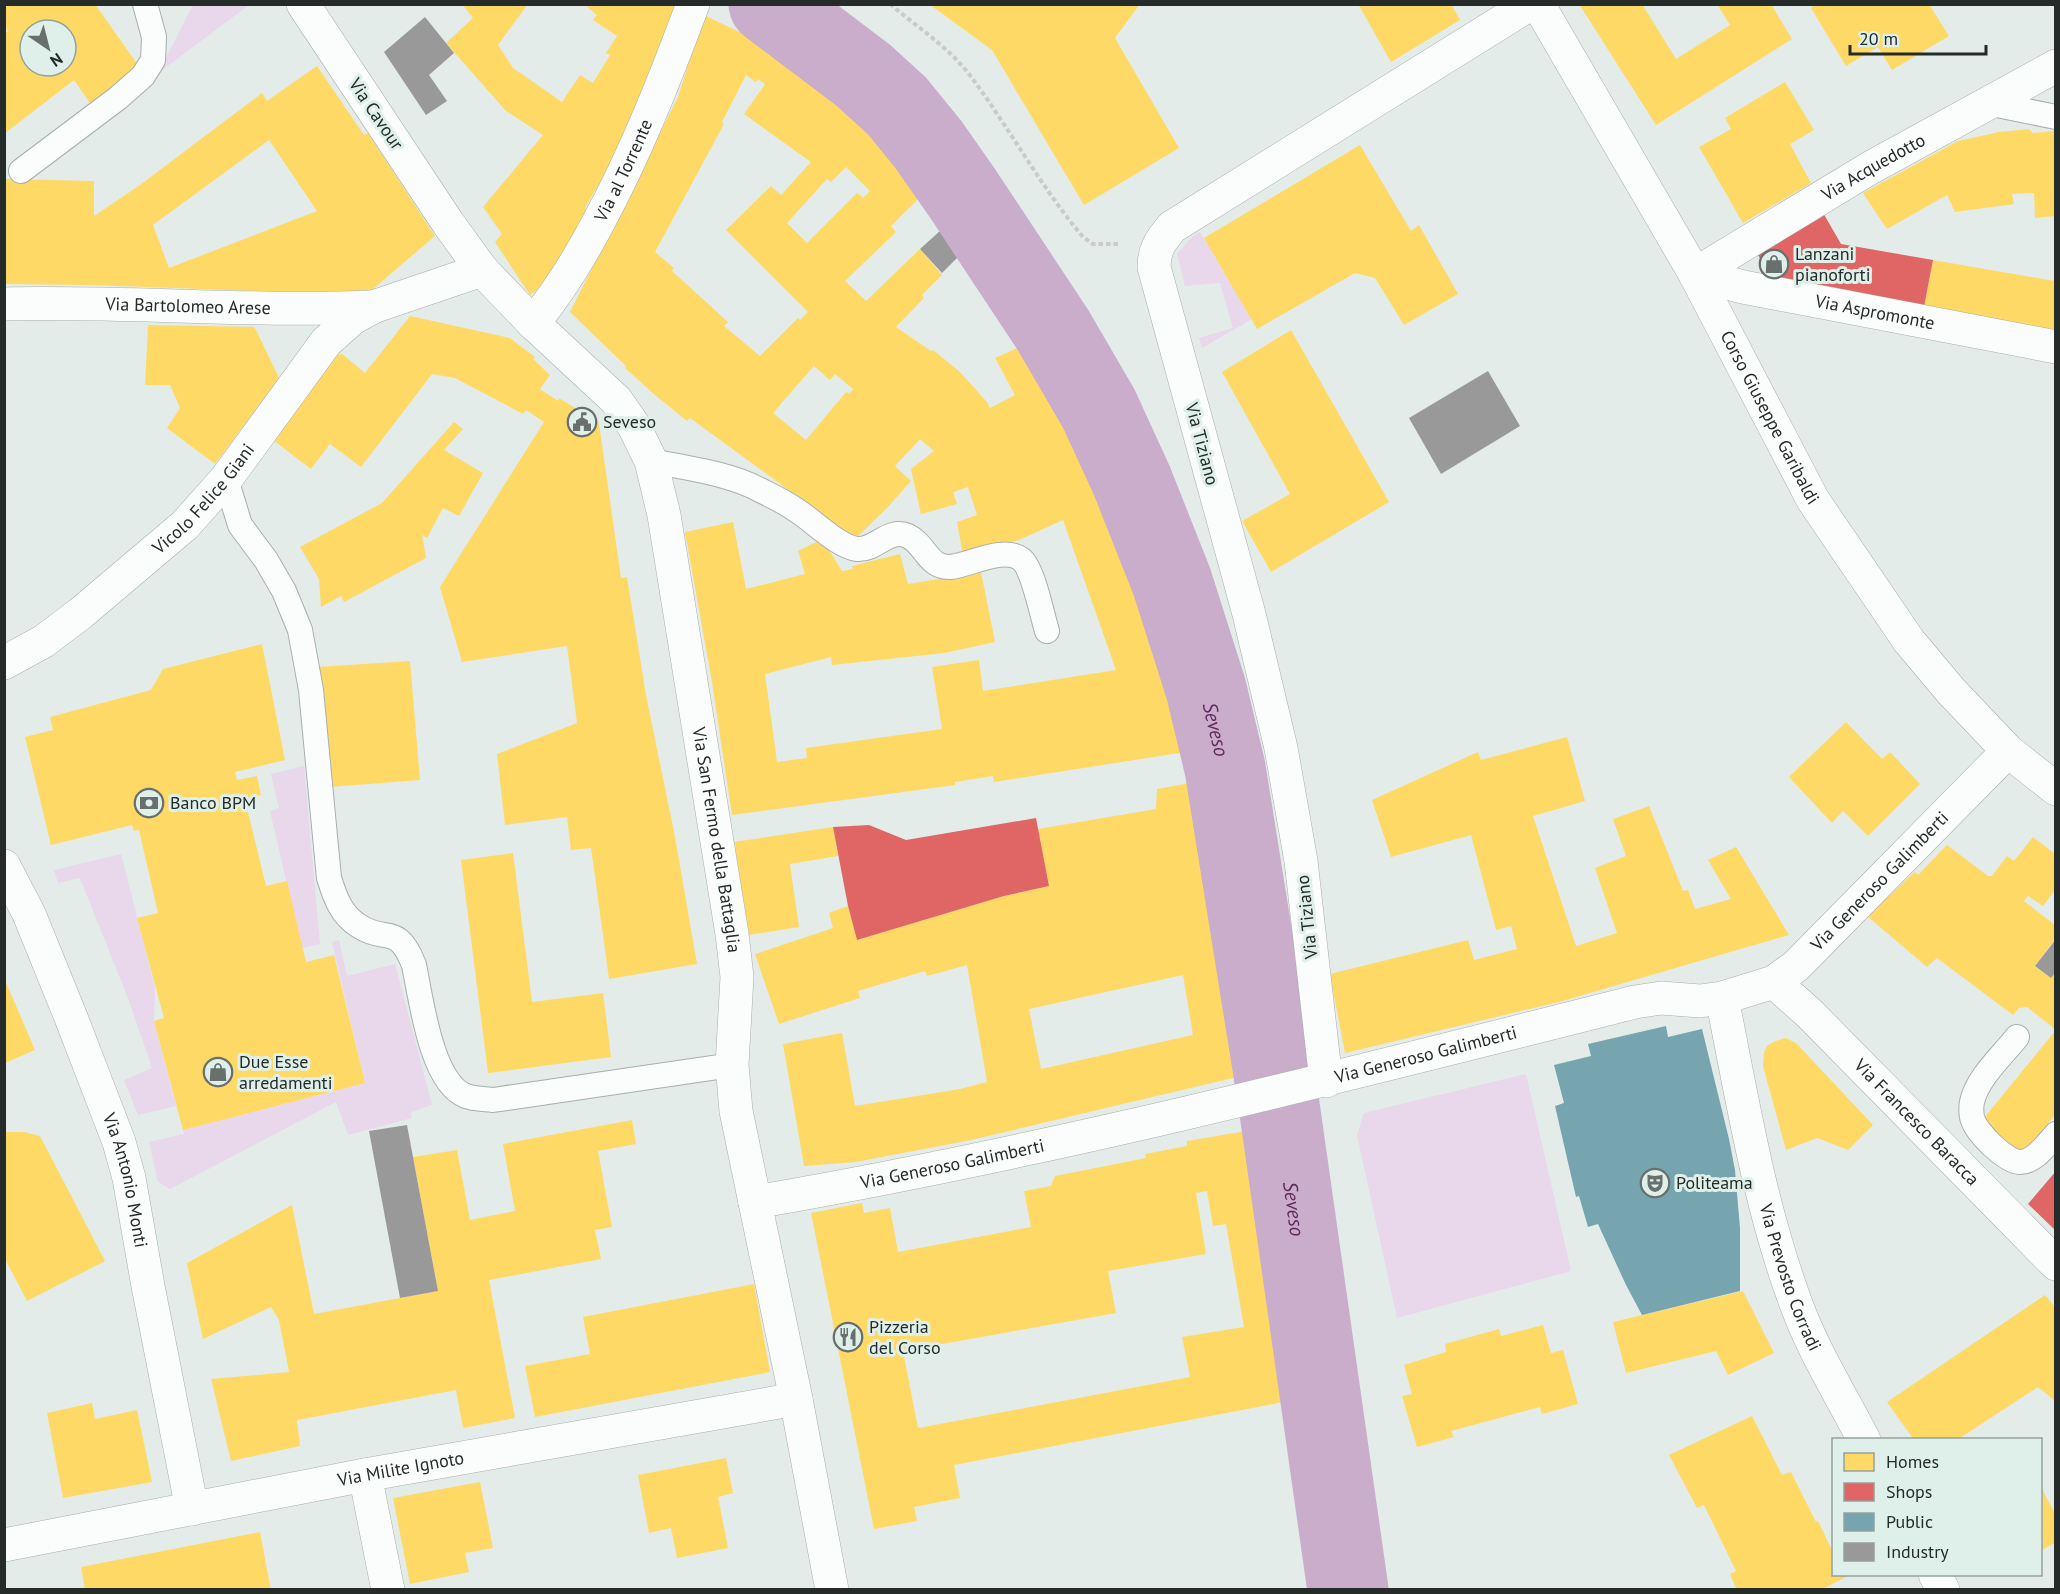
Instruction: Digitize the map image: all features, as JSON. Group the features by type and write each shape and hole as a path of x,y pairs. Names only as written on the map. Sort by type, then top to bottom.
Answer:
{"street":[{"name":"Via Cavour","path":"303,4 448,223 482,270"},
{"name":"Via Tiziano","path":"1314,1084 1301,861 1281,748 1249,614 1154,267 1154,253 1172,227 1530,4"},
{"name":"Corso Giuseppe Garibaldi","path":"1538,4 1695,274 1813,500 1909,641 1951,691 2008,751 2055,789"},
{"name":"Via al Torrente","path":"533,323 553,300 572,271 620,182 657,100 692,9"},
{"name":"Via Acquedotto","path":"1695,274 1870,168 2055,66"},
{"name":"Via San Fermo della Battaglia","path":"482,270 533,323 616,400 634,426 651,461 666,526 732,934 736,977 732,1065 736,1111 796,1399 832,1590"},
{"path":"373,307 482,270"},
{"name":"Via Aspromonte","path":"1695,274 1743,287 2055,347"},
{"name":"Via Bartolomeo Arese","path":"4,304 64,303 321,309 373,307"},
{"name":"Vicolo Felice Giani","path":"4,663 44,641 81,613 185,525 226,479 326,342 353,318 373,307"},
{"name":"Via Generoso Galimberti","path":"754,1202 948,1167 1314,1084 1635,1002 1661,998 1700,1001 1722,998 1774,982 1796,966 2008,751"},
{"name":"Via Antonio Monti","path":"4,866 37,935 119,1142 129,1178 192,1509"},
{"name":"Via Francesco Baracca","path":"1774,982 1809,1013 2055,1264"},
{"name":"Via Prevosto Corradi","path":"1722,998 1758,1181 1781,1261 1799,1311 1863,1438"},
{"name":"Via Milite Ignoto","path":"4,1545 365,1475 796,1399"},
{"path":"365,1475 388,1590"},
{"path":"1936,1576 1943,1590"}],"lane":[{"path":"21,171 118,98 143,76 153,60 154,37 145,4"},
{"path":"1987,103 2055,117"},
{"path":"651,461 712,474 757,488 796,510 845,545 858,549 870,547 896,534 907,536 919,544 929,558 943,566 950,567 1013,554 1023,560 1030,574 1047,631"},
{"path":"226,479 240,525 266,560 284,591 300,630 310,690 329,878 336,901 347,917 360,928 390,935 400,941 409,954 414,965 434,1054 443,1077 464,1096 493,1100 732,1065"},
{"path":"2017,1037 1981,1082 1972,1102 1972,1119 1983,1135 1998,1150 2010,1160 2020,1162 2031,1159 2055,1134"}],"path":[{"path":"890,4 955,58 969,74 1034,172 1083,237 1094,244 1113,244 1139,240 1172,227"}],"shaded area":[{"path":"193,5 249,5 158,73"},
{"path":"1200,232 1252,319 1202,348 1199,338 1233,328 1220,283 1185,286 1177,254 1192,237"},
{"path":"304,766 320,944 302,948 270,811 279,808 271,774"},
{"path":"121,854 155,988 154,1021 176,1106 138,1115 124,1080 152,1068 128,998 80,878 58,883 54,870"},
{"path":"339,940 347,976 395,964 432,1105 411,1112 412,1118 348,1135 336,1102 170,1189 158,1182 149,1142 184,1134 183,1130 365,1083 332,942"},
{"path":"1526,1074 1571,1271 1397,1318 1357,1135 1364,1113"}],"building: Homes":[{"path":"5,4 95,4 140,68 90,103 74,80 4,134 4,33 8,31 5,26"},
{"path":"462,4 528,4 498,45 513,68 562,102 580,75 593,83 610,55 606,53 617,36 593,20 597,15 584,4 676,4 622,144 585,208 590,213 547,283 530,295 495,242 502,234 483,207 543,135 506,111 446,43 473,18"},
{"path":"929,4 1140,4 1115,38 1179,148 1084,205 992,50"},
{"path":"1358,4 1451,4 1460,20 1391,62"},
{"path":"1579,4 1642,4 1676,59 1730,25 1717,4 1771,4 1792,39 1656,125"},
{"path":"1816,4 1929,4 1949,36 1892,70 1878,47 1846,66 1811,8"},
{"path":"704,15 775,49 863,109 909,155 904,159 926,191 891,226 896,232 845,281 866,301 920,249 942,275 896,327 931,351 933,350 960,372 990,408 1015,395 995,358 1035,340 1098,456 1149,591 1187,702 1179,705 1192,751 994,782 993,776 955,782 955,785 732,815 712,682 685,532 733,522 746,589 805,574 798,551 822,539 842,571 853,569 852,566 900,554 908,584 981,572 995,642 944,653 832,665 831,657 765,674 777,762 807,758 806,748 942,729 932,667 979,660 983,691 1116,670 1063,520 1019,540 963,555 957,522 977,515 968,487 953,492 957,504 921,514 911,469 934,451 920,439 895,466 911,481 851,543 779,483 690,418 687,421 655,395 570,312 678,97","holes":["746,75 756,82 758,79 765,84 744,114 811,162 781,195 771,186 726,230 808,312 800,320 798,318 760,356 724,326 728,322 672,271 674,268 655,252 724,124 722,122","846,167 870,191 863,198 857,193 807,243 787,223 827,179 831,182","814,366 830,380 835,374 853,389 849,394 846,392 806,440 773,413"]},
{"path":"317,66 364,135 368,133 435,236 366,295 4,284 4,179 94,181 94,216 140,185 262,93 267,101","holes":["269,140 317,211 169,268 153,225"]},
{"path":"1785,82 1814,130 1790,144 1811,183 1743,223 1699,147 1731,129 1725,118"},
{"path":"2029,129 2033,133 2055,131 2055,216 2035,218 2034,193 2012,194 2014,204 1955,212 1947,195 1887,229 1863,193 1958,141 1999,132"},
{"path":"1360,145 1411,231 1419,225 1458,294 1404,325 1375,278 1355,273 1257,329 1204,238"},
{"path":"1933,260 2055,281 2055,335 1923,312"},
{"path":"410,316 510,338 535,357 533,359 550,375 540,389 599,423 621,578 627,577 646,695 675,837 697,964 609,979 591,848 571,850 567,817 505,825 497,754 577,723 567,646 462,662 440,587 544,422 526,410 523,414 455,378 432,374 361,467 330,444 311,469 273,440 335,355 342,354 365,373"},
{"path":"148,325 254,327 257,332 279,378 215,464 167,428 180,408 170,385 145,385"},
{"path":"1291,330 1389,502 1271,572 1242,521 1290,494 1222,372"},
{"path":"454,422 463,429 444,450 483,473 459,516 443,508 427,538 422,535 426,558 344,602 341,596 321,607 319,579 300,547 382,503"},
{"path":"262,644 285,760 235,772 237,780 257,776 261,795 245,800 266,886 287,881 306,962 334,955 365,1083 183,1130 154,1021 164,1018 137,918 158,913 139,830 134,831 132,825 51,845 25,737 53,730 50,717 151,690 163,669"},
{"path":"410,661 420,780 330,787 318,667"},
{"path":"1846,722 1882,759 1890,752 1920,784 1868,836 1843,811 1832,823 1789,777"},
{"path":"1567,737 1585,801 1533,816 1576,946 1617,933 1595,868 1626,856 1613,819 1649,806 1683,891 1688,890 1695,909 1731,899 1708,860 1736,847 1789,935 1559,1002 1345,1053 1330,974 1468,940 1474,960 1517,949 1511,926 1496,930 1471,835 1391,857 1372,800 1478,752 1481,760"},
{"path":"1201,781 1222,858 1250,1074 971,1140 856,1162 804,1166 783,1044 842,1033 855,1106 960,1089 987,1082 967,965 927,976 925,971 858,991 860,998 779,1024 755,954 833,928 829,913 848,906 857,940 1004,896 1049,886 1038,829 1156,809 1157,789","holes":["1183,975 1193,1035 1041,1069 1029,1009"]},
{"path":"833,827 838,856 790,864 799,927 749,935 734,842"},
{"path":"2033,837 2055,854 2055,890 2043,906 2028,896 2024,901 2055,925 2055,939 2035,966 2051,978 2055,972 2055,1029 2027,1007 2019,1008 2013,1015 1937,958 1927,967 1867,916 1915,872 1918,875 1947,845 1988,876 1992,876 2007,856 2014,861"},
{"path":"513,853 532,1002 603,993 611,1057 488,1073 461,860"},
{"path":"5,980 35,1050 5,1063"},
{"path":"2055,1031 2055,1115 2021,1156 1980,1123"},
{"path":"1786,1038 1796,1043 1873,1125 1848,1150 1817,1138 1786,1150 1763,1066 1767,1046"},
{"path":"632,1120 636,1144 598,1151 612,1227 595,1230 601,1259 489,1280 515,1418 463,1428 456,1390 297,1420 300,1446 231,1461 211,1379 289,1372 279,1320 271,1307 203,1339 187,1263 292,1205 314,1314 438,1291 413,1157 457,1150 470,1220 515,1211 503,1144"},
{"path":"1264,1128 1300,1367 1293,1368 1299,1399 954,1465 960,1498 914,1507 917,1521 874,1529 811,1213 862,1203 864,1213 890,1208 898,1252 1031,1227 1024,1191 1051,1186 1055,1176 1146,1158 1145,1154 1187,1146 1187,1141","holes":["1207,1191 1213,1226 1226,1224 1244,1327 1182,1337 1190,1377 918,1428 903,1351 1116,1313 1108,1271 1206,1254 1196,1193"]},
{"path":"4,1132 24,1132 40,1136 105,1261 27,1301 4,1257"},
{"path":"754,1284 770,1372 535,1417 525,1366 590,1354 583,1317"},
{"path":"1743,1291 1774,1353 1728,1375 1716,1351 1626,1373 1613,1322"},
{"path":"2045,1295 2055,1307 2055,1401 2038,1387 1960,1438 1913,1438 1887,1402"},
{"path":"1543,1325 1551,1353 1563,1350 1578,1404 1542,1414 1540,1407 1451,1431 1454,1437 1417,1447 1402,1396 1412,1394 1404,1365 1446,1352 1445,1344 1499,1329 1501,1336"},
{"path":"92,1403 95,1419 137,1410 152,1482 63,1498 47,1413"},
{"path":"1752,1416 1782,1475 1791,1472 1816,1522 1818,1521 1832,1550 1832,1576 1846,1577 1821,1590 1737,1590 1730,1574 1736,1571 1704,1505 1697,1508 1669,1455"},
{"path":"726,1458 733,1493 718,1497 728,1548 677,1558 671,1528 649,1533 638,1475"},
{"path":"480,1482 493,1548 465,1553 469,1572 410,1584 393,1498"},
{"path":"2042,1489 2055,1514 2055,1543 2042,1550"},
{"path":"260,1532 271,1590 85,1590 81,1567"}],"building: Shops":[{"path":"1822,211 1841,244 1933,260 1923,312 1777,287 1755,250"},
{"path":"1036,818 1049,886 1004,896 857,940 833,827 869,825 906,840"},
{"path":"2056,1171 2056,1231 2028,1204"}],"building: Public":[{"name":"Politeama","path":"1666,1026 1668,1037 1702,1029 1735,1170 1740,1228 1740,1291 1642,1315 1598,1224 1588,1227 1579,1196 1576,1197 1555,1106 1564,1103 1554,1065 1591,1056 1588,1044"}],"building: Industry":[{"path":"425,17 454,53 429,75 447,101 426,115 384,52"},
{"path":"940,231 961,254 942,273 920,249"},
{"path":"1488,371 1520,426 1441,474 1409,418"},
{"path":"2056,939 2056,972 2051,978 2035,966"},
{"path":"407,1125 438,1291 400,1298 369,1131"}],"waterway":[{"name":"Seveso","path":"769,4 863,75 897,106 928,144 963,194 1053,330 1099,409 1132,481 1172,582 1206,689 1225,768 1279,1105 1348,1590"}],"place":[{"name":"Lanzani pianoforti","path":"1774,264"},
{"name":"Seveso","path":"582,422"},
{"name":"Banco BPM","path":"149,803"},
{"name":"Due Esse arredamenti","path":"218,1072"},
{"name":"Politeama","path":"1655,1183"},
{"name":"Pizzeria del Corso","path":"848,1337"}]}
